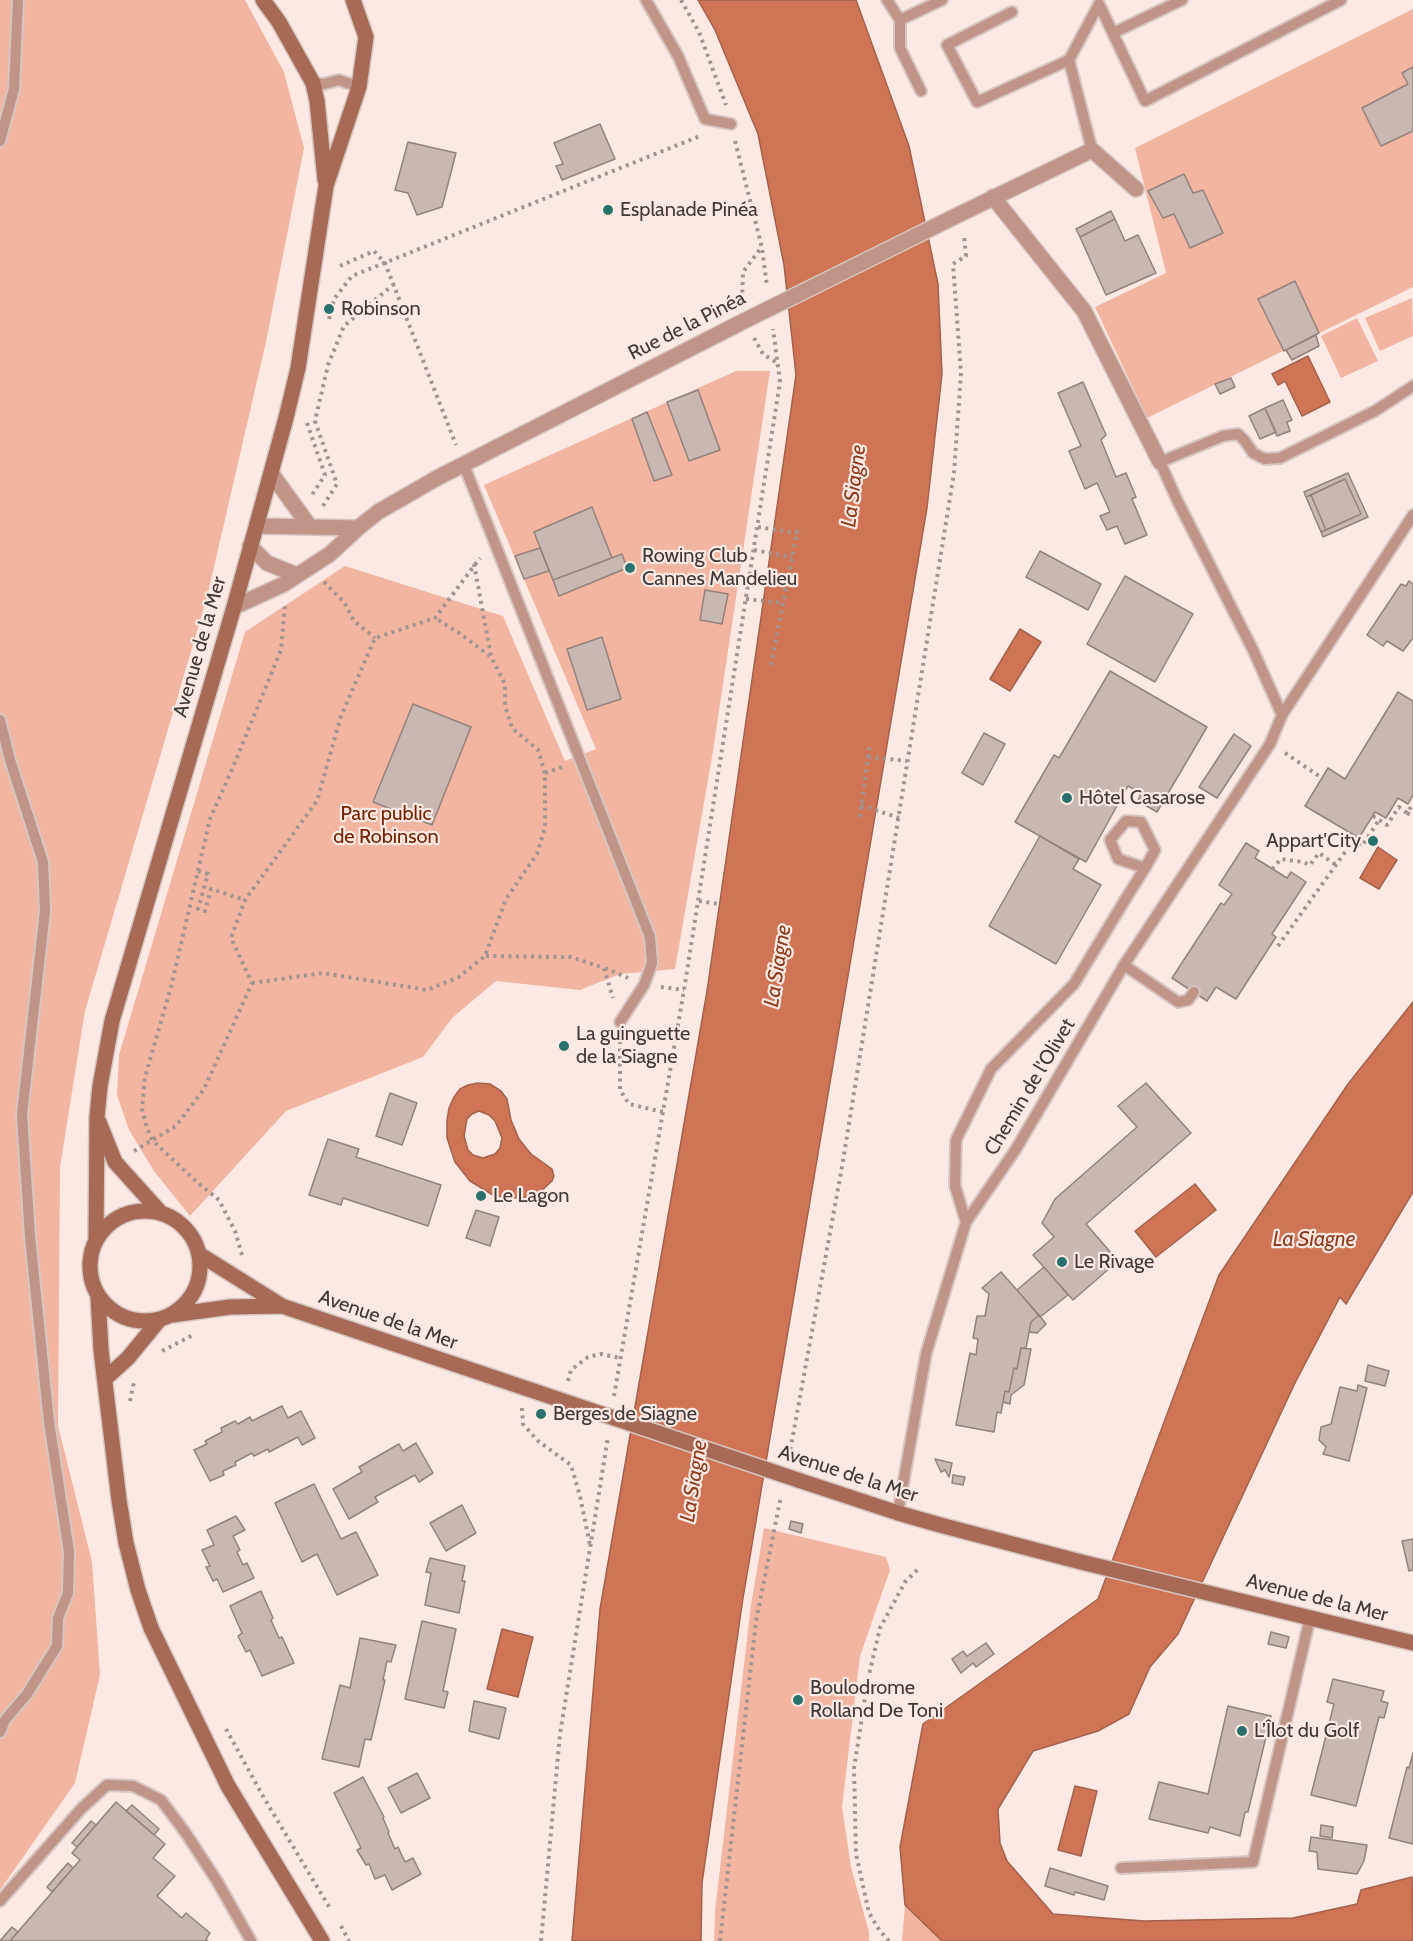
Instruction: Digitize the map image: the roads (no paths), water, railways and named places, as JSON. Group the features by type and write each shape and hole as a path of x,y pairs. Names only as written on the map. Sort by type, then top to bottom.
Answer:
{"main road":[{"name":"Avenue de la Mer","path":"263,0 279,22 313,83 326,186"},
{"name":"Avenue de la Mer","path":"96,1238 97,1117 100,1086 112,1021 234,608 298,368 326,186 359,87 366,37 353,0"},
{"name":"Avenue de la Mer","path":"97,1117 115,1162 161,1213"},
{"path":"105,1379 128,1358 165,1317 184,1305 195,1290 200,1273 199,1254 195,1240 175,1219 146,1210 117,1217 96,1238 89,1268 98,1296 110,1309 125,1318 143,1321 165,1317 230,1307 282,1306"},
{"path":"199,1254 282,1306"},
{"path":"98,1296 101,1350 119,1500 126,1543 151,1628 228,1786 322,1941"},
{"name":"Avenue de la Mer","path":"282,1306 898,1513 1081,1562 1413,1643"}],"street":[{"path":"1092,150 1136,189"},
{"name":"Rue de la Pinéa","path":"234,608 284,584 330,554 378,512 464,465 744,321 1092,150"},
{"path":"993,197 1084,311 1160,462"},
{"path":"271,473 310,527"},
{"path":"257,526 358,528"},
{"path":"250,546 267,563 303,571"}],"lane":[{"path":"0,141 14,89 18,0"},
{"path":"646,0 678,56 705,119 731,124"},
{"path":"887,0 900,20 900,48 921,91"},
{"path":"900,20 942,0"},
{"path":"1113,33 1182,0"},
{"path":"1098,2 1145,101 1341,0"},
{"path":"1012,12 948,45 976,102 1069,60 1098,2"},
{"path":"1069,60 1092,150"},
{"path":"313,83 324,84 339,80 359,87"},
{"path":"1282,715 1253,650 1160,462 1223,436 1238,435 1253,453 1265,459 1280,458 1410,391"},
{"path":"464,465 650,937 652,963 644,985 620,1022"},
{"name":"Chemin de l'Olivet","path":"898,1513 926,1354 966,1222 1016,1149 1124,965 1270,744 1282,715 1413,515"},
{"path":"0,720 10,760 43,862 45,911 22,1114 30,1238 49,1422 69,1552 68,1593 58,1618 57,1646 27,1695 5,1720 0,1732"},
{"path":"966,1222 955,1186 956,1140 992,1069 1074,984 1155,850 1141,822 1126,821 1110,840 1118,859 1144,868"},
{"path":"1124,965 1178,1002 1188,1000 1194,992"},
{"path":"1121,1868 1253,1862 1310,1618"},
{"path":"0,1901 81,1809 107,1785 133,1786 161,1800 217,1881 251,1941"}],"water":[{"path":"698,0 856,0 909,146 938,284 942,374 927,508 743,1598 702,1883 701,1941 572,1941 600,1609 707,991 796,375 784,265 758,134 715,30"},
{"path":"1308,356 1330,402 1302,416 1285,381 1278,385 1272,374"},
{"path":"1020,629 1041,642 1010,691 990,679"},
{"path":"1378,847 1397,860 1379,889 1360,878"},
{"name":"La Siagne","path":"1413,1002 1413,1192 1346,1304 1340,1297 1295,1383 1178,1634 1150,1667 1129,1714 1098,1731 1033,1751 998,1809 1000,1843 1007,1861 1053,1914 1144,1921 1293,1918 1357,1904 1361,1890 1412,1877 1413,1941 942,1941 905,1905 900,1847 923,1724 1098,1599 1219,1275 1348,1084"},
{"path":"490,1084 501,1091 507,1099 511,1120 519,1139 531,1154 552,1169 554,1176 552,1181 541,1191 527,1197 516,1198 493,1195 470,1181 455,1162 447,1138 449,1108 460,1089 468,1085","holes":["479,1111 489,1115 495,1121 502,1138 500,1148 495,1154 483,1158 473,1155 468,1150 464,1136 467,1119 472,1114"]},
{"path":"1195,1184 1216,1210 1156,1257 1135,1231"},
{"path":"502,1629 533,1637 518,1697 487,1689"},
{"path":"1075,1786 1097,1791 1081,1856 1058,1850"}],"place":[{"name":"Esplanade Pinéa","path":"608,210"},
{"name":"Robinson","path":"329,309"},
{"name":"Rowing Club Cannes Mandelieu","path":"630,568"},
{"name":"Hôtel Casarose","path":"1067,798"},
{"name":"Appart'City","path":"1373,841"},
{"name":"La guinguette de la Siagne","path":"564,1046"},
{"name":"Le Lagon","path":"481,1196"},
{"name":"Le Rivage","path":"1062,1262"},
{"name":"Berges de Siagne","path":"541,1414"},
{"name":"Boulodrome Rolland De Toni","path":"798,1700"},
{"name":"L’Îlot du Golf","path":"1242,1731"}],"park label":[{"name":"Parc public de Robinson","path":"386,826"}]}
